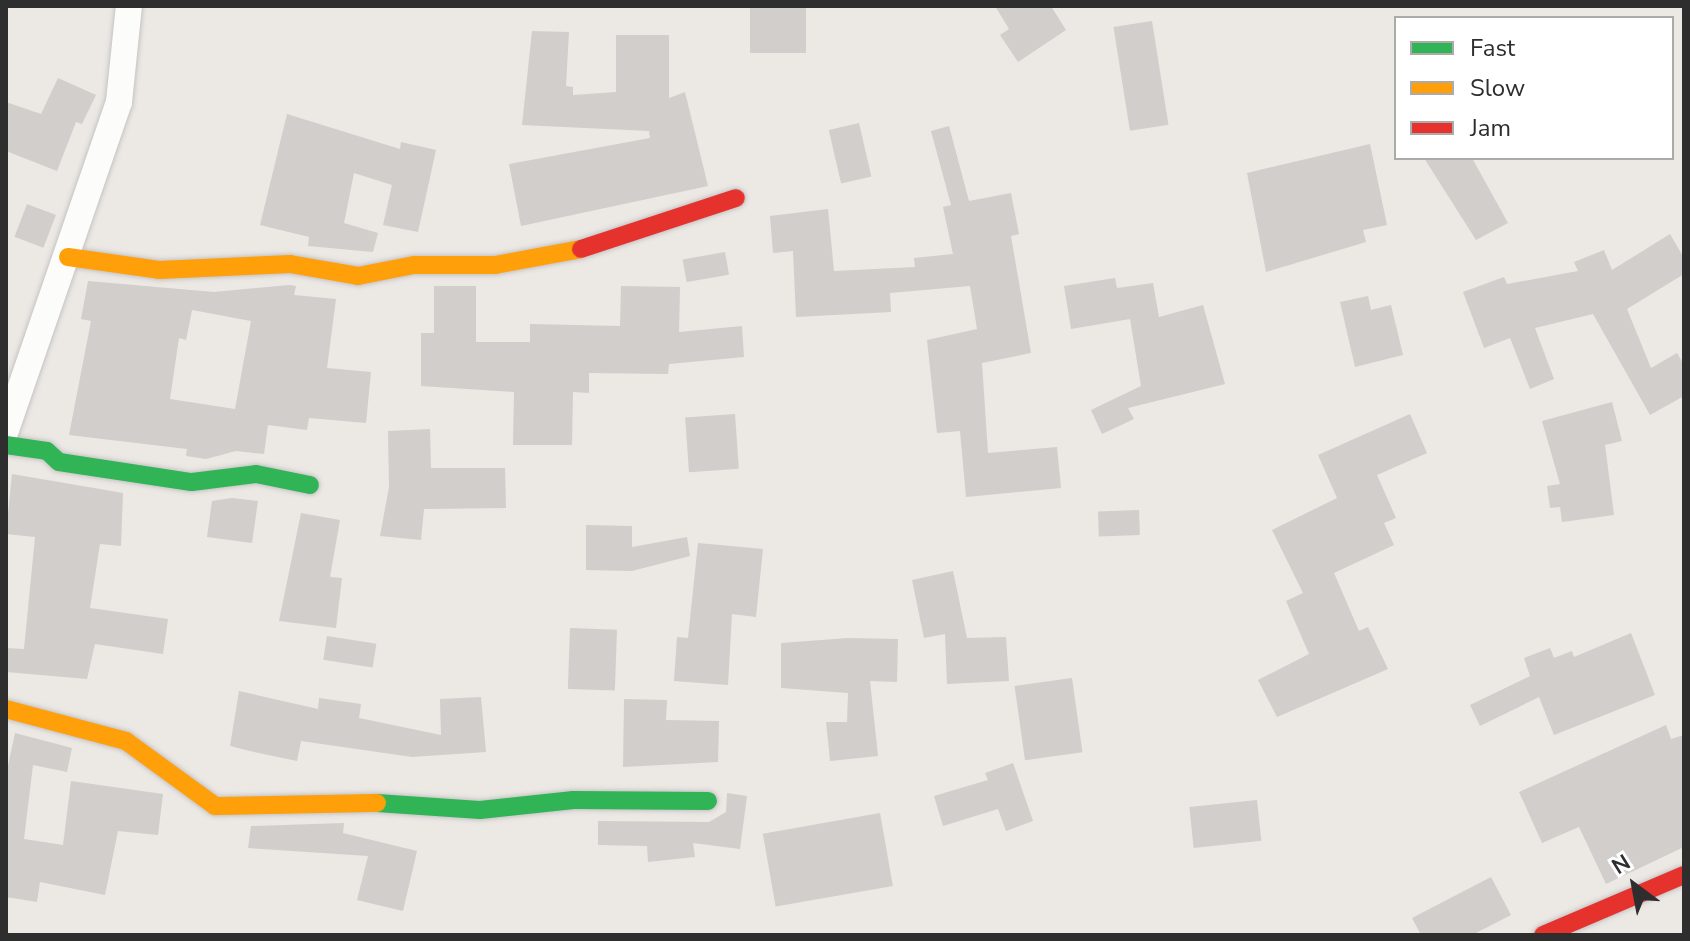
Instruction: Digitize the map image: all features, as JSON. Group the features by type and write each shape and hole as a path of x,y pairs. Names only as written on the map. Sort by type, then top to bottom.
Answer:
{"street":[{"path":"6,430 119,102 129,6"},
{"path":"68,257 159,270 290,264 358,276 414,265 495,265 614,243 736,198"},
{"path":"6,445 47,451 59,462 192,482 256,474 310,485"},
{"path":"6,709 126,741 215,806 361,802 480,810 573,800 708,801"},
{"path":"1543,935 1684,875"}],"building":[{"path":"750,6 806,6 806,53 750,53"},
{"path":"995,6 1051,6 1066,30 1018,62 1000,35 1009,29"},
{"path":"1152,21 1168,125 1130,131 1113,27"},
{"path":"532,31 569,32 566,86 573,87 573,95 616,92 616,35 669,35 669,98 685,92 708,186 521,226 509,164 650,138 649,131 522,125"},
{"path":"58,78 96,95 82,124 76,122 57,171 6,151 6,102 41,114"},
{"path":"287,114 400,149 401,142 436,150 418,232 383,225 392,185 354,173 344,223 378,233 373,252 308,246 309,237 260,225"},
{"path":"859,123 871,177 841,184 829,130"},
{"path":"949,126 969,201 1011,193 1019,234 1011,236 1031,353 982,363 988,453 1057,447 1061,488 966,497 960,431 937,433 927,340 977,329 970,286 890,293 891,312 796,317 793,251 773,253 770,216 828,209 834,271 915,267 914,258 953,254 943,207 951,205 931,131"},
{"path":"1370,144 1387,225 1363,230 1366,242 1266,272 1247,173"},
{"path":"1425,160 1473,160 1508,223 1476,240"},
{"path":"27,204 56,215 43,248 14,237"},
{"path":"1670,234 1684,258 1684,274 1627,309 1651,368 1677,353 1684,365 1684,396 1650,415 1593,314 1535,328 1554,379 1530,389 1510,338 1484,348 1463,292 1504,277 1507,284 1578,271 1574,262 1604,250 1612,270"},
{"path":"725,252 729,275 687,282 683,259"},
{"path":"1115,278 1117,288 1153,283 1159,317 1203,305 1225,384 1128,408 1134,419 1102,434 1091,410 1141,386 1130,319 1071,329 1064,286"},
{"path":"88,281 214,292 289,285 296,286 294,295 336,299 327,368 371,372 366,423 309,418 307,430 268,425 264,454 236,451 206,459 186,456 187,449 69,435 91,321 81,319","holes":["192,310 251,321 235,409 170,399 179,338 186,340"]},
{"path":"434,286 476,286 476,342 530,342 530,324 620,326 621,286 680,287 679,332 742,326 744,357 669,364 668,374 589,373 589,393 573,392 572,445 513,445 514,392 421,386 421,333 434,333"},
{"path":"1368,296 1371,310 1391,305 1403,355 1355,367 1340,302"},
{"path":"1612,402 1622,441 1605,445 1614,515 1562,522 1560,507 1550,508 1547,486 1560,484 1542,421"},
{"path":"735,414 739,469 689,472 685,417"},
{"path":"1410,414 1427,453 1377,475 1396,518 1384,523 1394,545 1334,573 1359,631 1368,627 1388,669 1277,717 1258,680 1309,654 1286,601 1303,593 1272,530 1337,498 1318,455"},
{"path":"430,429 431,468 505,468 506,508 424,509 421,540 380,536 389,487 388,431"},
{"path":"12,474 123,493 121,546 100,544 90,608 168,619 163,654 95,644 87,679 6,672 6,648 24,649 35,537 6,534"},
{"path":"232,498 258,501 252,543 207,537 212,501"},
{"path":"1139,510 1140,535 1099,536 1098,511"},
{"path":"301,513 340,520 330,577 342,578 336,628 279,621"},
{"path":"586,525 632,526 632,547 687,537 690,556 632,571 586,570"},
{"path":"698,543 763,549 756,617 732,614 728,685 674,681 677,637 688,638"},
{"path":"953,571 967,638 1006,637 1009,681 947,684 945,634 924,638 912,580"},
{"path":"570,628 617,630 615,691 568,689"},
{"path":"1631,633 1655,695 1554,735 1539,697 1480,726 1470,705 1530,676 1524,658 1550,648 1554,658 1572,651 1574,657"},
{"path":"327,636 376,644 373,668 323,660"},
{"path":"848,638 898,639 897,682 870,681 878,756 830,761 826,722 847,722 848,693 781,688 781,643"},
{"path":"1072,678 1082,752 1025,760 1015,686"},
{"path":"239,691 318,709 319,698 361,704 359,718 441,735 440,699 481,697 486,752 412,757 301,741 297,761 254,752 230,746"},
{"path":"624,699 667,700 666,720 719,721 718,762 623,767"},
{"path":"1666,725 1671,739 1684,735 1684,847 1606,884 1579,827 1542,843 1519,792"},
{"path":"15,733 72,748 67,772 33,765 24,839 63,845 71,781 163,794 158,835 118,831 105,895 40,882 37,902 6,897 6,775"},
{"path":"1013,763 1033,821 1006,831 998,809 943,826 934,796 988,780 985,773"},
{"path":"727,793 747,796 740,849 693,843 695,857 648,862 647,846 598,845 598,821 709,822 726,812"},
{"path":"1257,800 1261,841 1194,848 1189,807"},
{"path":"880,813 893,886 776,907 763,834"},
{"path":"344,823 343,833 417,851 403,911 357,900 368,856 248,848 251,826"},
{"path":"1491,877 1511,915 1472,935 1421,935 1412,918"}],"traffic: fast":[{"path":"6,445 47,451 59,462 192,482 256,474 310,485"},
{"path":"377,803 480,810 573,800 708,801"}],"traffic: slow":[{"path":"68,257 159,270 290,264 358,276 414,265 495,265 581,249"},
{"path":"6,709 126,741 215,806 377,803"}],"traffic: jam":[{"path":"581,249 736,198"},
{"path":"1543,935 1684,875"}]}
